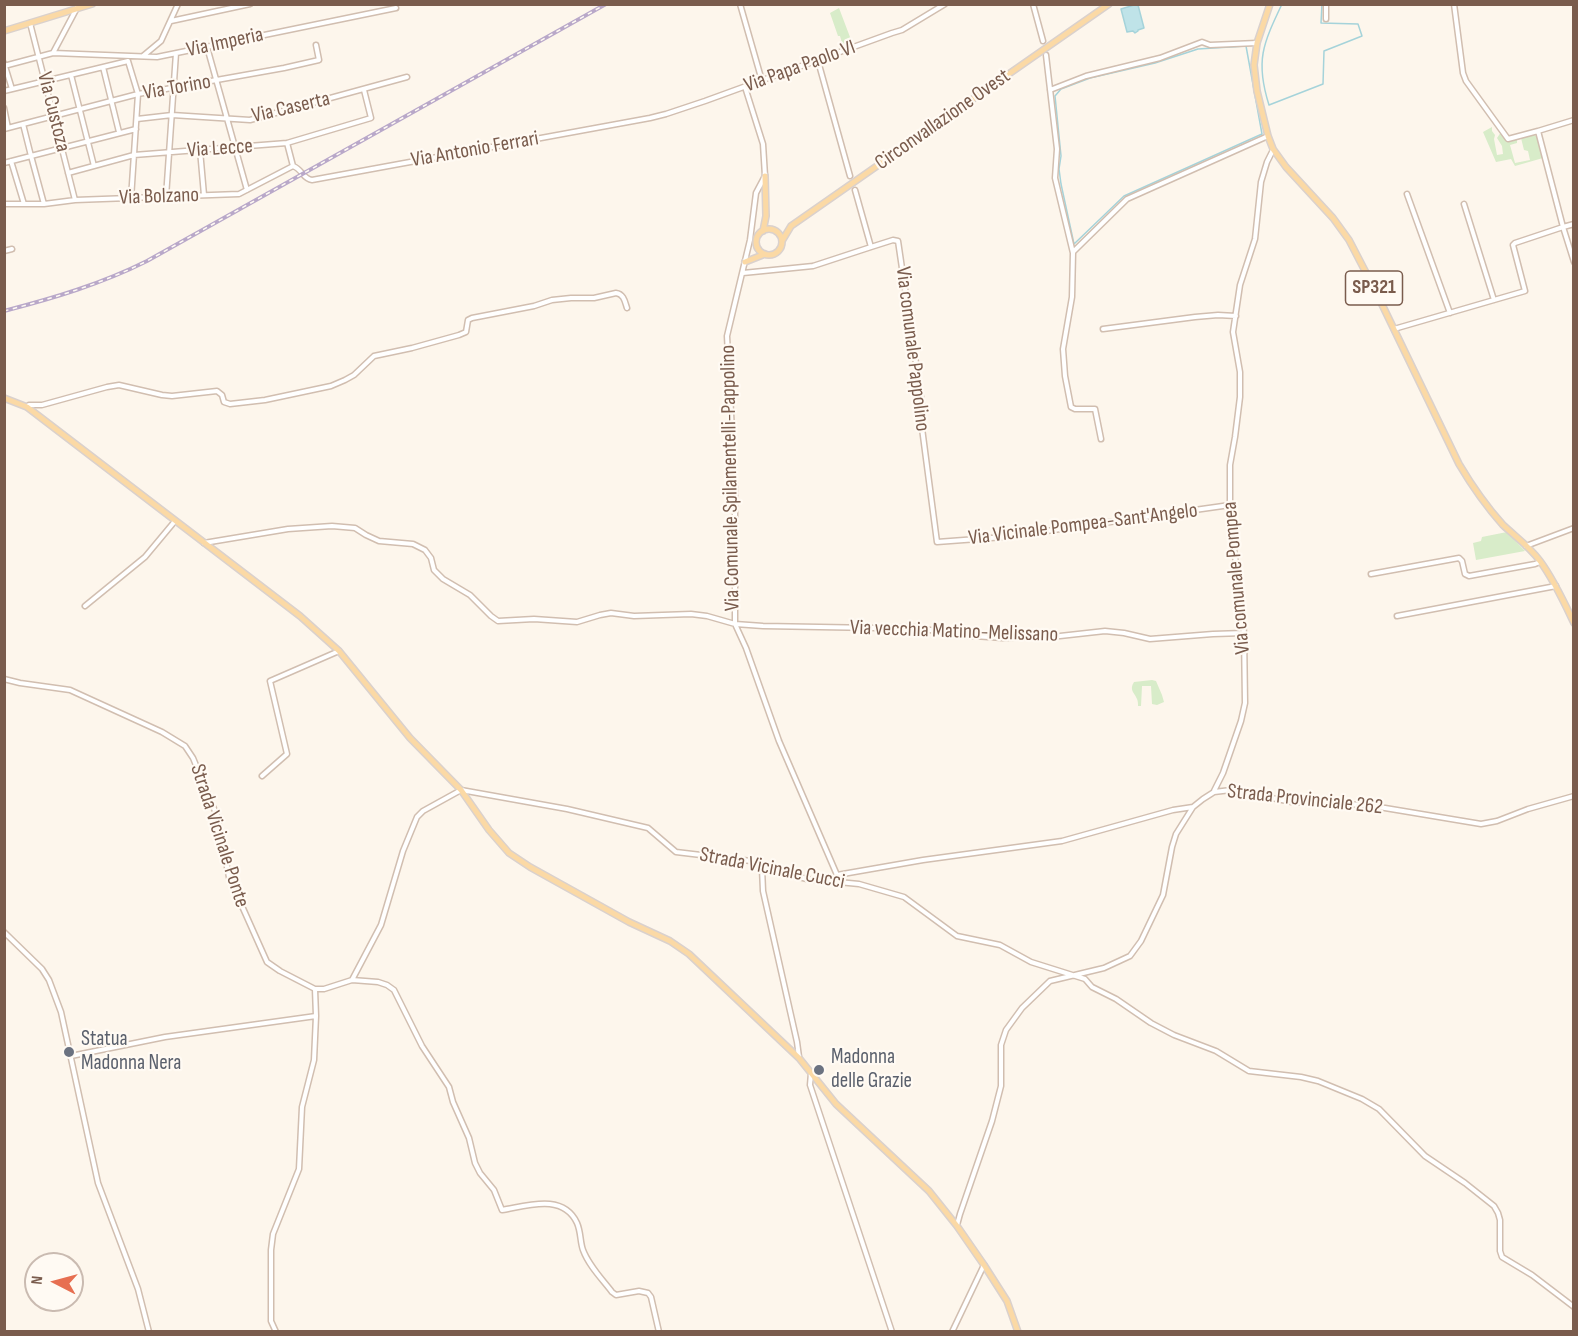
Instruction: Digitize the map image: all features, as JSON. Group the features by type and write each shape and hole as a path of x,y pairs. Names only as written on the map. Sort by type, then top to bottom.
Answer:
{"main road":[{"path":"4,31 92,4"},
{"name":"Circonvallazione Ovest","path":"782,241 790,226 1109,4"},
{"name":"SP321","path":"1270,4 1257,43 1254,78 1273,148 1290,172 1320,202 1341,228 1377,292 1459,464 1475,492 1540,561 1556,586 1574,623"},
{"path":"745,262 777,252 782,241 767,223 765,176"},
{"path":"764,231 766,216"},
{"path":"753,259 758,249 756,240 758,236 764,231 775,231 790,226"},
{"path":"758,249 765,254"},
{"path":"4,398 27,407 300,616 339,651 410,738 461,790 489,830 509,853 629,922 670,941 689,954 799,1058 836,1104 929,1191 957,1226 1007,1301 1018,1332"}],"street":[{"path":"143,57 161,41 178,4"},
{"path":"171,21 250,4"},
{"path":"740,4 762,81"},
{"name":"Via Papa Paolo VI","path":"650,118 745,87 902,30 945,4"},
{"path":"1033,4 1043,41"},
{"path":"1326,4 1326,19"},
{"path":"1454,4 1466,81 1508,139 1574,120"},
{"path":"53,53 78,7"},
{"name":"Via Imperia","path":"5,65 53,53 157,57 396,8"},
{"name":"Via Custoza","path":"30,23 75,200"},
{"path":"1050,90 1086,76 1160,58 1202,42 1210,45 1257,43"},
{"name":"Via Torino","path":"6,128 138,94 319,60 316,45"},
{"path":"207,47 247,190"},
{"path":"166,197 176,53"},
{"path":"1046,55 1057,149 1055,178 1073,253 1072,297 1063,349 1065,376 1071,407 1095,409 1101,439"},
{"path":"4,92 128,61 138,94 132,199"},
{"path":"818,61 850,176"},
{"path":"5,65 12,90"},
{"path":"103,67 119,132"},
{"path":"71,75 94,166"},
{"name":"Via Caserta","path":"136,119 172,115 250,120 407,77"},
{"path":"745,87 763,144 765,176 756,194 745,262"},
{"name":"Via Lecce","path":"68,172 134,155 287,143 371,118 364,90"},
{"path":"4,108 6,128"},
{"name":"Via Antonio Ferrari","path":"293,165 307,179 312,180 650,118"},
{"path":"23,124 44,204"},
{"path":"4,163 136,129"},
{"path":"1538,131 1574,262"},
{"path":"1073,253 1127,199 1268,136"},
{"path":"287,143 293,165"},
{"name":"Via comunale Pompea","path":"1214,792 1226,765 1245,703 1244,633 1230,524 1230,465 1240,397 1240,372 1233,332 1240,285 1255,239 1261,182 1273,148"},
{"path":"200,150 204,195"},
{"path":"11,161 24,204"},
{"name":"Via Bolzano","path":"4,204 239,194 293,165"},
{"name":"Via comunale Pappolino","path":"855,190 871,247 893,240 898,242 922,404 920,413 937,542"},
{"path":"1407,195 1450,313"},
{"path":"1464,204 1494,300"},
{"path":"1393,329 1525,291 1513,245 1574,224"},
{"path":"742,273 813,266 871,247"},
{"path":"4,251 12,249"},
{"name":"Via Comunale Spilamentelli-Pappolino","path":"745,262 727,336 735,489 735,624 746,648 779,741 837,875 933,858 1062,841 1173,810 1193,807"},
{"path":"27,407 119,385 172,396 217,391 222,395 224,402 230,404 265,400 331,386 354,375 374,356 412,348 466,332 468,320 472,318 552,300 594,298 616,293 624,298 627,308"},
{"path":"1103,328 1195,317 1236,316"},
{"name":"Via Vicinale Pompea-Sant'Angelo","path":"937,542 1004,537 1230,505"},
{"path":"85,606 145,557 175,521"},
{"path":"204,543 288,529 332,526 355,528 380,541 413,544 425,550 435,570 443,579 470,595 498,621 534,619 577,622 611,613 634,616 691,614 735,624"},
{"path":"1526,546 1574,528"},
{"path":"1371,574 1459,558 1465,574 1469,576 1535,564 1540,561"},
{"path":"1397,616 1556,586"},
{"name":"Via vecchia Matino-Melissano","path":"735,624 803,627 913,627 959,635 1003,638 1105,632 1124,633 1150,639 1244,633"},
{"path":"262,776 287,753 270,681 339,651"},
{"name":"Strada Vicinale Ponte","path":"4,679 70,690 162,732 185,746 193,758 217,816 229,877 267,962 315,989"},
{"path":"351,980 381,925 403,851 417,818 423,811 461,790"},
{"name":"Strada Vicinale Cucci","path":"461,790 567,809 648,828 676,852 751,861 762,868 807,879 859,884 904,897 957,936 1000,945 1031,962 1075,974"},
{"name":"Strada Provinciale 262","path":"957,1226 992,1121 1001,1086 1001,1045 1006,1030 1022,1008 1050,981 1104,968 1130,956 1141,941 1163,896 1176,834 1193,807 1214,792 1231,790 1292,802 1367,805 1481,824 1574,796"},
{"path":"762,868 769,921 799,1058"},
{"path":"4,932 42,969 49,980 61,1012 98,1183 138,1289 148,1332"},
{"path":"1075,974 1151,1023 1174,1035 1216,1051 1249,1071 1318,1081 1362,1099 1379,1110 1425,1156 1494,1206 1500,1220 1502,1257 1532,1275 1574,1307"},
{"path":"276,1332 271,1321 271,1250 273,1234 299,1168 302,1107 314,1060 315,989 324,989 351,980 378,982 394,990 422,1046 449,1087 469,1138 475,1163 494,1190 502,1210 544,1203 555,1204 564,1210 579,1227 588,1261 612,1292 616,1295 639,1291 648,1293 651,1297 659,1332"},
{"path":"71,1056 165,1037 316,1016"},
{"path":"811,1072 810,1085 892,1332"},
{"path":"952,1332 984,1265"}],"green space":[{"path":"839,8 853,45 840,50 839,48 843,46 830,13"},
{"path":"1492,127 1497,155 1503,154 1502,146 1497,138 1501,132 1507,142 1517,139 1517,143 1510,145 1515,163 1530,160 1521,138 1534,135 1538,137 1543,158 1515,166 1511,159 1496,162 1483,132"},
{"path":"1507,532 1525,551 1476,560 1473,543 1481,541 1482,537"},
{"path":"1156,681 1164,702 1157,705 1152,704 1151,686 1142,686 1141,706 1138,706 1132,689 1134,682"}],"water":[{"path":"1138,5 1144,28 1135,33 1127,32 1121,9"}],"waterway":[{"path":"1282,4 1263,53 1262,76 1269,105 1323,84 1324,51 1362,36 1358,24 1321,23 1322,4"},
{"path":"1246,46 1262,134 1124,196 1074,244 1059,169 1061,156 1055,96 1061,89 1090,78 1155,63 1198,49 1246,46"}],"railway":[{"path":"4,311 77,290 147,261 606,4"}],"place":[{"name":"Statua Madonna Nera","path":"69,1052"},
{"name":"Madonna delle Grazie","path":"819,1070"}]}
